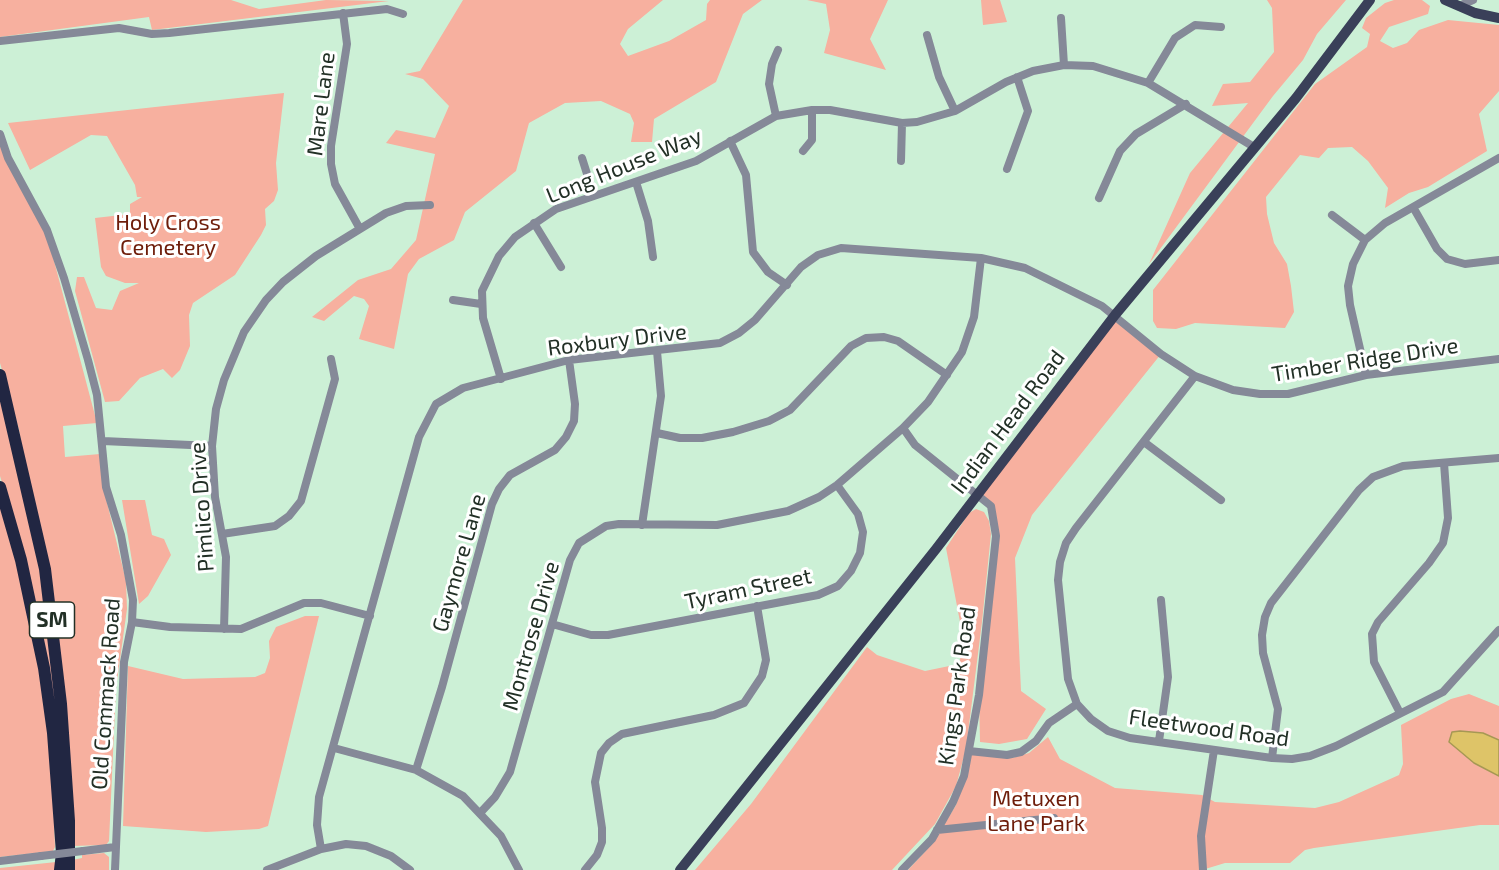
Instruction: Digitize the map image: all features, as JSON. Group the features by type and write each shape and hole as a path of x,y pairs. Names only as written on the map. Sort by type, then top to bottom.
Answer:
{"highway":[{"name":"SM","path":"0,375 45,568 63,727 69,822 69,870"},
{"name":"SM","path":"0,487 21,560 44,669 53,733 62,853 60,870"}],"main road":[{"name":"Indian Head Road","path":"680,870 978,494 1115,315 1296,98 1370,0"},
{"path":"1445,0 1475,13 1499,18"}],"street":[{"path":"1459,6 1473,0"},
{"path":"0,41 119,28 152,34 169,33 387,9 404,14"},
{"name":"Mare Lane","path":"343,13 347,44 331,146 331,164 335,184 360,229"},
{"path":"1061,18 1064,65"},
{"path":"1148,83 1175,38 1195,25 1221,27"},
{"path":"927,35 939,77 955,111"},
{"path":"776,116 769,84 772,64 778,50"},
{"name":"Long House Way","path":"481,304 482,291 499,256 515,237 534,223 556,209 696,161 776,116 812,110 845,111 902,123 931,119 955,111 1017,77 1064,65 1093,66 1148,83 1254,147"},
{"path":"1006,169 1028,111 1017,77"},
{"path":"1099,198 1120,151 1136,134 1186,104"},
{"path":"803,151 812,140 812,110"},
{"path":"901,161 902,123"},
{"name":"Old Commack Road","path":"0,134 9,158 46,230 64,278 97,395 103,441 105,487 121,535 129,574 133,600 132,622 123,662 115,870"},
{"path":"730,141 746,176 753,252 760,264 787,285"},
{"path":"582,158 594,196"},
{"path":"1366,375 1348,286 1353,264 1365,240 1385,223 1499,158"},
{"path":"636,182 648,220 653,257"},
{"name":"Pimlico Drive","path":"224,628 225,557 215,497 212,446 216,409 224,380 249,324 266,300 289,277 316,256 386,213 406,207 430,205"},
{"path":"1413,207 1437,249 1447,259 1465,264 1499,260"},
{"path":"1332,215 1365,240"},
{"path":"534,223 561,267"},
{"name":"Roxbury Drive","path":"321,849 317,825 319,797 426,420 435,404 451,394 569,360 720,343 739,333 755,320 801,267 819,255 841,248 981,258 1025,268 1115,315"},
{"name":"Montrose Drive","path":"482,812 495,797 510,772 570,560 579,543 606,526 684,526 729,523 788,511 819,497 837,485 903,428 928,402 947,375 970,336 981,258"},
{"path":"453,300 481,304 501,379"},
{"name":"Timber Ridge Drive","path":"1115,315 1161,354 1195,376 1233,390 1260,394 1288,394 1366,375 1499,359"},
{"path":"657,434 680,438 702,438 733,432 769,421 790,410 851,346 866,338 884,337 898,341 947,375"},
{"path":"642,525 661,396 657,351"},
{"path":"222,534 275,526 289,516 301,501 335,379 331,359"},
{"name":"Gaymore Lane","path":"416,770 442,687 492,504 499,489 510,475 555,450 566,437 574,421 575,404 569,360"},
{"name":"Fleetwood Road","path":"1195,376 1076,528 1066,543 1060,562 1058,580 1068,679 1077,704 1091,719 1108,731 1130,738 1272,758 1292,759 1310,756 1443,692 1499,630"},
{"path":"903,428 915,445 978,494"},
{"path":"103,441 212,446"},
{"path":"1144,442 1221,500"},
{"path":"1272,758 1278,709 1263,652 1262,635 1265,617 1271,603 1359,490 1372,477 1403,466 1499,458"},
{"path":"1400,713 1374,662 1372,634 1378,622 1430,563 1443,543 1448,518 1444,463"},
{"name":"Tyram Street","path":"552,624 591,635 608,635 818,595 838,586 855,562 867,531 837,485"},
{"name":"Kings Park Road","path":"902,870 937,830 960,785 969,751 979,695 996,536 991,506 978,494"},
{"path":"1159,741 1168,677 1161,600"},
{"path":"132,622 170,627 224,628 254,625 304,603 321,603 370,616"},
{"path":"585,870 593,861 602,842 595,782 602,753 609,743 622,734 714,715 744,703 762,676 766,660 757,606"},
{"path":"969,751 1007,755 1021,752 1036,741 1049,723 1077,704"},
{"path":"334,748 416,770 463,796 482,812 501,836 519,870"},
{"path":"1203,870 1201,836 1214,750"},
{"path":"937,830 1054,818"},
{"path":"267,870 321,849 346,844 366,846 391,856 410,870"},
{"path":"0,861 115,847"}],"green space":[{"path":"0,0 231,0 259,9 326,0 389,1 152,30 149,17 0,37"},
{"path":"463,0 663,0 628,29 620,44 628,56 669,41 706,20 707,4 710,0 762,0 743,14 716,82 654,119 652,142 631,142 634,123 630,114 601,101 565,103 529,123 516,171 465,212 454,240 419,259 408,274 394,349 359,339 369,306 364,299 354,296 324,321 312,317 358,280 391,269 416,240 435,154 386,143 396,130 435,138 449,106 423,79 405,74 420,71"},
{"path":"807,0 888,0 870,39 886,70 824,53 830,30 826,4"},
{"path":"981,0 1000,0 1007,22 983,25"},
{"path":"1267,0 1346,0 1317,34 1303,60 1273,96 1149,264 1190,173 1248,103 1212,106 1223,84 1250,82 1274,52 1272,8"},
{"path":"1394,0 1422,0 1430,6 1428,14 1389,27 1380,41 1393,48 1407,43 1419,30 1448,20 1499,25 1499,91 1479,114 1487,151 1428,187 1409,193 1385,208 1388,188 1368,161 1352,147 1328,148 1319,158 1300,155 1266,197 1267,214 1274,243 1287,264 1291,286 1294,312 1285,328 1195,323 1176,329 1157,328 1153,321 1153,290 1315,84 1367,47 1370,34 1362,28 1366,18 1385,3"},
{"name":"Holy Cross Cemetery","path":"284,93 276,163 278,190 274,201 265,209 266,225 261,235 235,275 193,303 189,315 190,346 180,370 172,378 163,369 140,378 119,401 105,402 75,291 77,277 84,277 96,308 112,310 120,291 139,283 125,283 106,276 101,267 95,218 130,214 130,204 142,197 137,197 135,185 107,136 91,135 30,170 8,123"},
{"path":"0,142 43,228 53,257 97,423 63,426 65,457 100,454 103,486 126,581 127,609 116,688 109,841 106,845 72,846 68,741 19,430 0,363"},
{"path":"1115,315 1161,354 1032,515 1015,558 1021,691 1046,709 1027,739 999,744 980,742 979,695 996,536 991,506 978,494"},
{"path":"0,394 42,581 58,712 54,713 12,515 0,476"},
{"path":"0,500 8,524 44,693 52,767 55,847 53,851 0,857"},
{"path":"122,500 145,500 152,535 164,539 171,555 148,596 139,604"},
{"path":"976,509 984,512 989,521 991,534 966,749 956,786 935,824 892,870 695,870 751,804 867,647 877,655 925,671 959,664 964,643 946,548 969,513"},
{"path":"305,616 319,616 268,826 259,829 206,832 123,826 128,666 183,679 255,677 265,673 270,658 269,641 276,627"},
{"name":"Metuxen Lane Park","path":"1469,694 1499,706 1499,825 1480,825 1314,848 1305,850 1290,863 1225,863 1202,870 908,870 933,843 956,805 971,754 1012,758 1029,753 1048,737 1060,759 1115,788 1202,795 1215,802 1315,808 1339,802 1399,775 1403,764 1401,725 1451,699"},
{"path":"104,853 109,857 109,870 72,870 72,860 82,858 82,855"},
{"path":"56,862 56,870 0,870 0,868"}],"shaded area":[{"path":"1452,732 1483,733 1499,740 1499,776 1474,763 1449,742"}]}
